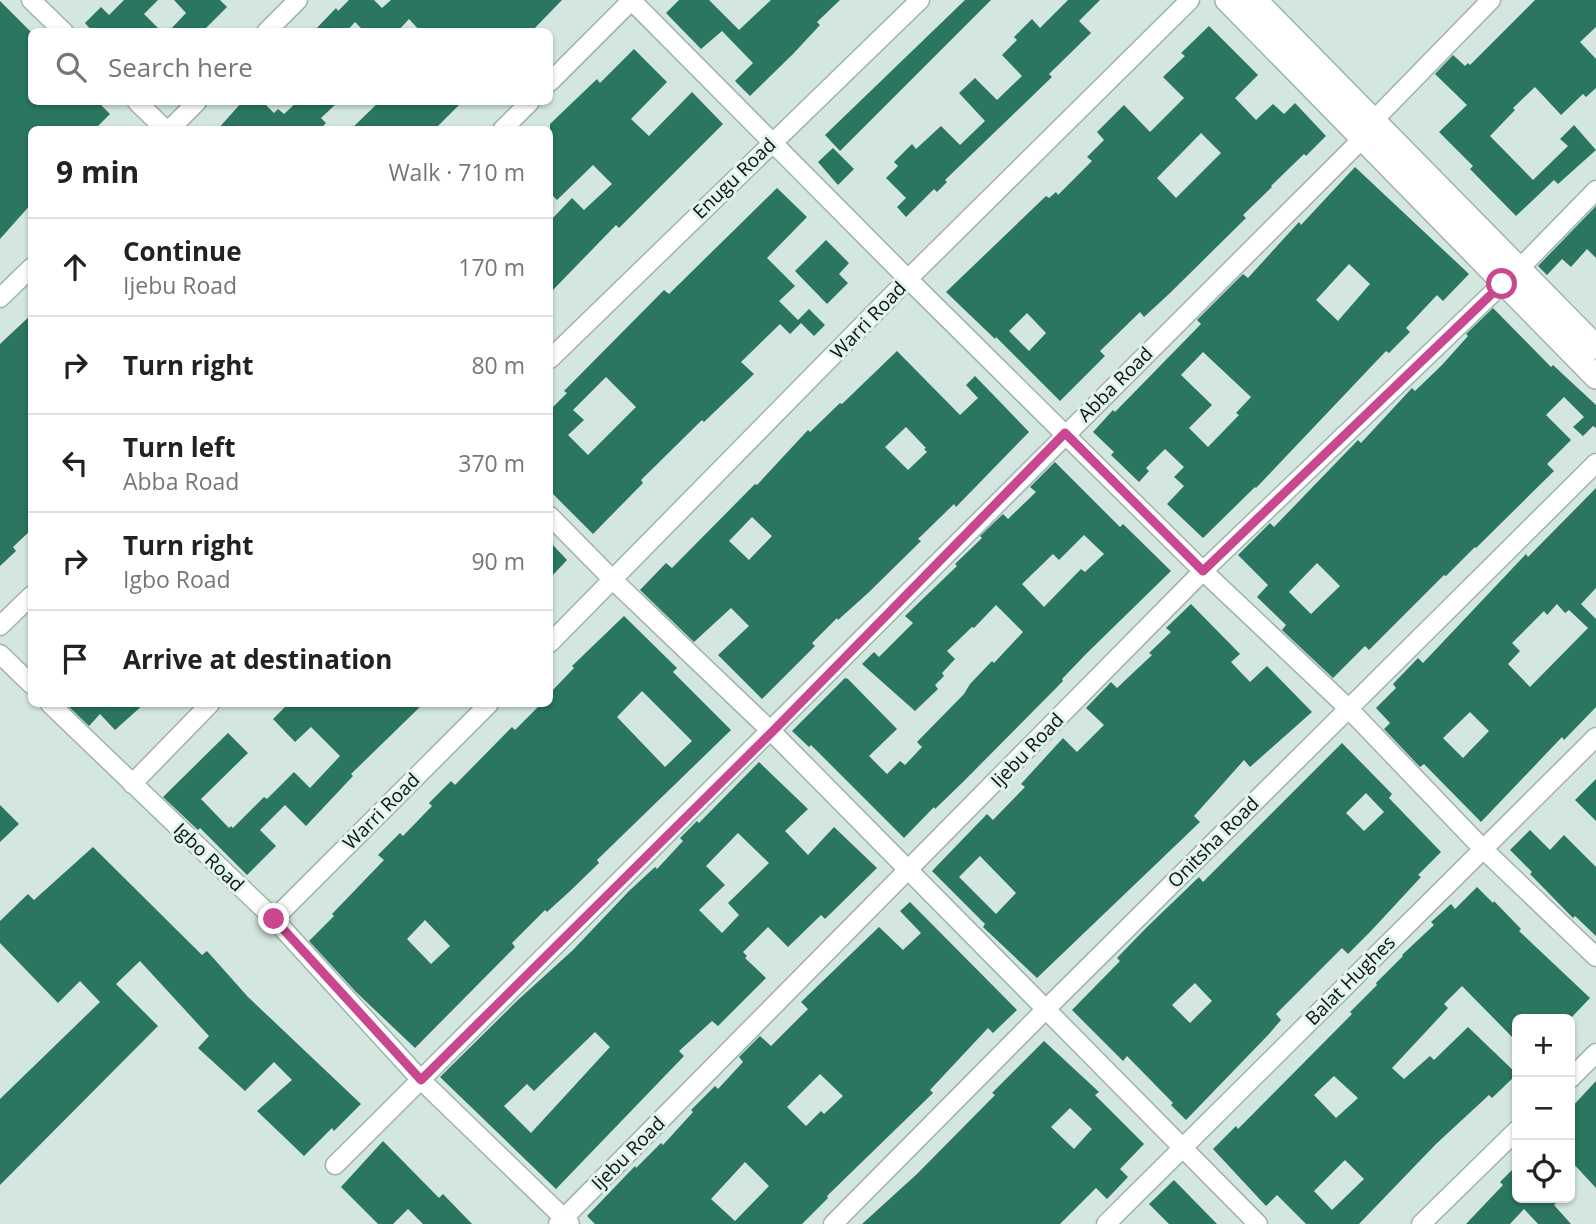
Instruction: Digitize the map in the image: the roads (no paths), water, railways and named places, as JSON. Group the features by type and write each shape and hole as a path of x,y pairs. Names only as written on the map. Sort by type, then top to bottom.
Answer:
{"main road":[{"path":"1227,0 1367,130 1510,276 1596,377"},
{"path":"1255,0 1367,130"},
{"path":"1510,276 1596,347"}],"street":[{"path":"31,0 60,28"},
{"path":"270,28 298,0"},
{"path":"553,79 632,0 908,279 1203,571 1348,708 1482,848 1596,957"},
{"name":"Enugu Road","path":"553,356 920,0"},
{"name":"Warri Road","path":"553,640 908,279 1190,0"},
{"name":"Abba Road","path":"335,1166 772,732 1367,130 1491,0"},
{"path":"140,105 164,126"},
{"path":"172,126 194,105"},
{"path":"506,126 527,105"},
{"name":"Ijebu Road","path":"564,1222 1203,571 1596,190"},
{"path":"0,298 28,271"},
{"name":"Onitsha Road","path":"833,1224 1596,463"},
{"path":"553,519 772,732 1258,1224"},
{"path":"0,626 28,599"},
{"path":"0,654 28,681"},
{"name":"Igbo Road","path":"53,707 274,919 421,1080 564,1222"},
{"path":"132,784 207,707"},
{"name":"Warri Road","path":"274,919 486,707"},
{"name":"Balat Hughes","path":"1106,1224 1596,737"},
{"path":"1572,1077 1596,1053"},
{"path":"1421,1224 1512,1135"}]}
